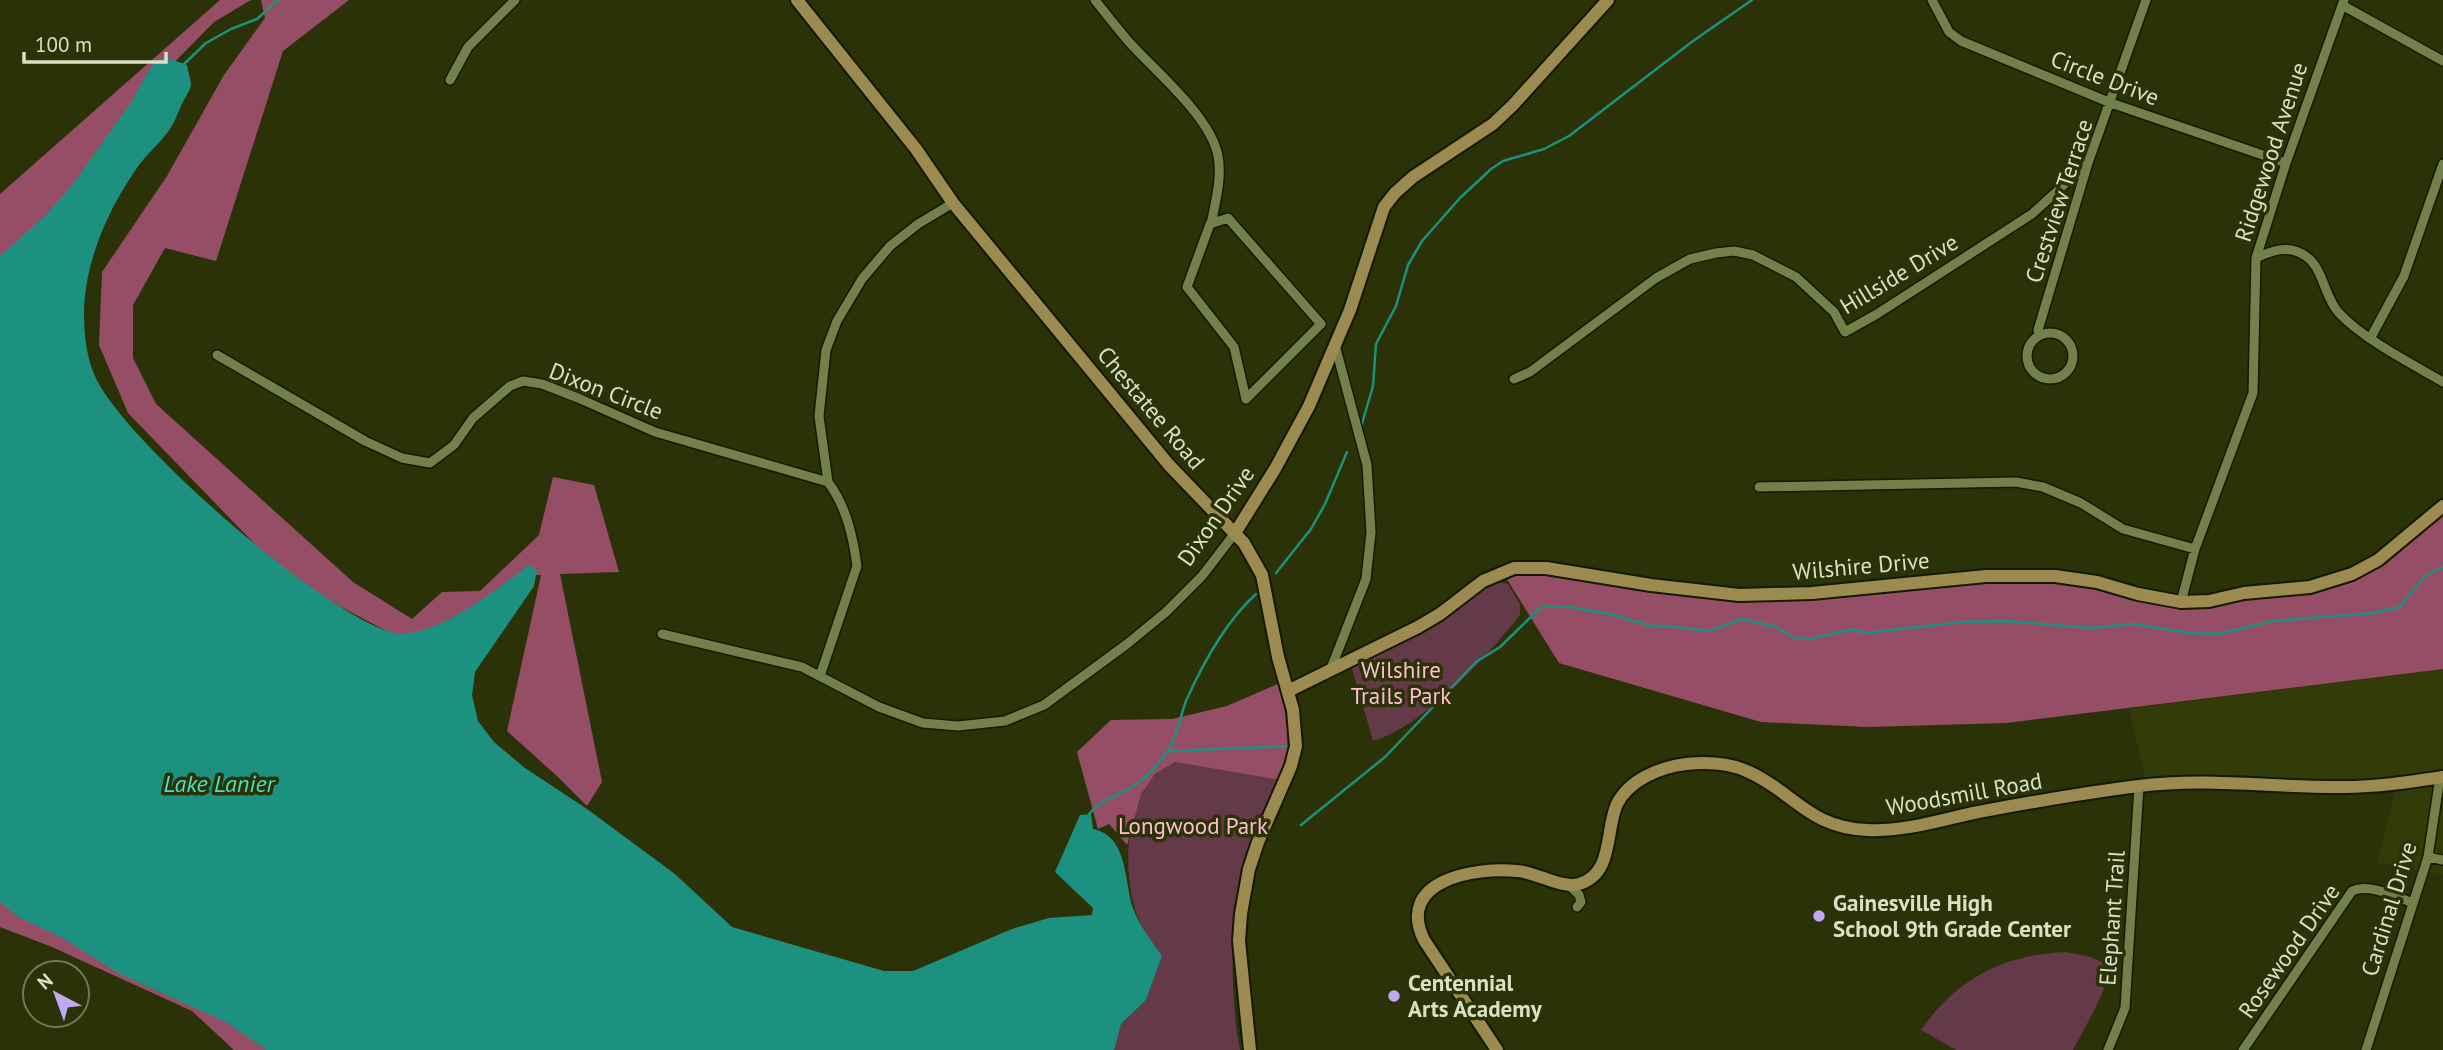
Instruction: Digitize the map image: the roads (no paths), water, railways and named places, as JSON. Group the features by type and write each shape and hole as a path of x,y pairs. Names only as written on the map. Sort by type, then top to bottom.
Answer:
{"street":[{"path":"450,80 468,47 515,0"},
{"name":"Chestatee Road","path":"797,0 916,149 953,203 1169,465 1244,543 1262,575 1278,657 1295,723 1296,746 1291,766 1249,869 1239,941 1246,1027"},
{"path":"1095,0 1171,85 1208,132 1217,152 1220,171 1212,220 1210,224 1187,287 1234,347 1246,399 1321,324 1228,218 1210,224"},
{"name":"Dixon Drive","path":"662,634 802,667 879,708 923,723 958,726 1005,721 1054,699 1127,645 1166,612 1202,576 1234,533 1275,469 1309,406 1350,310 1375,229 1384,207 1395,193 1503,114 1608,0"},
{"name":"Circle Drive","path":"1932,0 1950,32 1961,41 2111,103 2286,163"},
{"name":"Crestview Terrace","path":"2039,336 2038,330 2088,163 2146,0"},
{"path":"2343,2 2443,61"},
{"name":"Ridgewood Avenue","path":"2181,602 2195,549 2253,393 2256,258 2286,163 2343,2"},
{"name":"Hillside Drive","path":"1514,379 1530,372 1656,278 1690,259 1716,253 1734,251 1753,255 1796,278 1834,312 1845,332 2032,214 2088,163"},
{"path":"2371,337 2404,276 2443,164"},
{"path":"820,676 857,566 855,548 842,503 828,482 819,416 826,350 837,321 862,279 890,246 918,224 953,203"},
{"path":"2256,258 2276,249 2292,250 2307,257 2316,268 2327,295 2339,313 2443,383"},
{"path":"2055,333 2068,341 2073,356 2072,364 2062,376 2048,379 2030,368 2027,353 2029,346 2039,336 2055,333"},
{"path":"1330,671 1366,579 1371,531 1367,465 1335,345"},
{"name":"Dixon Circle","path":"217,355 365,440 402,458 430,463 454,445 473,418 510,386 523,381 542,384 655,432 828,482"},
{"path":"1759,487 2016,482 2031,484 2081,503 2123,528 2195,549"},
{"name":"Wilshire Drive","path":"1288,691 1418,627 1490,577 1514,568 1528,566 1739,595 1812,593 1986,576 2055,576 2097,582 2138,594 2181,602 2209,601 2244,593 2310,587 2352,574 2378,560 2443,506"},
{"name":"Woodsmill Road","path":"1570,886 1591,879 1600,869 1614,811 1626,791 1652,774 1684,764 1710,763 1748,771 1810,814 1829,823 1865,830 1940,822 1985,810 2139,786 2213,782 2347,787 2441,777"},
{"name":"Cardinal Drive","path":"2366,1050 2428,857 2441,777"},
{"name":"Elephant Trail","path":"2108,1050 2125,1008 2139,786"},
{"path":"2428,857 2443,860"},
{"path":"1496,1048 1423,940 1418,926 1421,902 1436,885 1487,870 1528,872 1570,886 1581,902 1577,907"},
{"name":"Rosewood Drive","path":"2243,1050 2352,891 2360,888 2371,890 2413,903"},
{"path":"1246,1027 1250,1050"},
{"path":"1246,1027 1256,1050"}],"water":[{"name":"Lake Lanier","path":"165,57 187,65 191,86 170,129 139,165 118,198 94,254 85,292 84,327 94,374 111,403 142,439 229,522 277,562 364,621 395,633 428,629 465,610 529,565 537,570 534,586 475,672 472,695 478,721 494,742 525,768 587,809 675,874 732,927 884,971 913,971 1012,929 1049,918 1092,915 1093,908 1055,872 1080,815 1091,814 1093,829 1113,840 1119,850 1133,908 1162,956 1146,1000 1121,1024 1114,1050 267,1050 226,1022 122,975 59,936 20,918 0,902 0,256 46,215 73,184 132,101 152,65"}],"waterway":[{"path":"184,64 206,43 257,19 278,0"},
{"path":"1361,427 1373,386 1376,344 1396,306 1408,265 1422,241 1460,198 1503,161 1544,149 1569,136 1693,41 1752,0"},
{"path":"1276,573 1311,529 1347,452"},
{"path":"1301,825 1385,757 1476,662 1500,647 1545,606 1610,614 1652,626 1709,631 1743,619 1776,627 1795,638 1810,639 1853,629 1864,633 1963,622 2006,621 2091,628 2133,624 2189,633 2218,634 2273,621 2373,613 2400,607 2425,576 2443,567"},
{"path":"1089,814 1103,802 1140,782 1163,757 1173,740 1186,701 1207,658 1234,617 1256,594"},
{"path":"1168,751 1290,746"}],"place":[{"name":"Gainesville High School 9th Grade Center","path":"1819,916"},
{"name":"Centennial Arts Academy","path":"1394,996"}],"park label":[{"name":"Wilshire Trails Park","path":"1401,683"},
{"name":"Longwood Park","path":"1193,826"}]}
